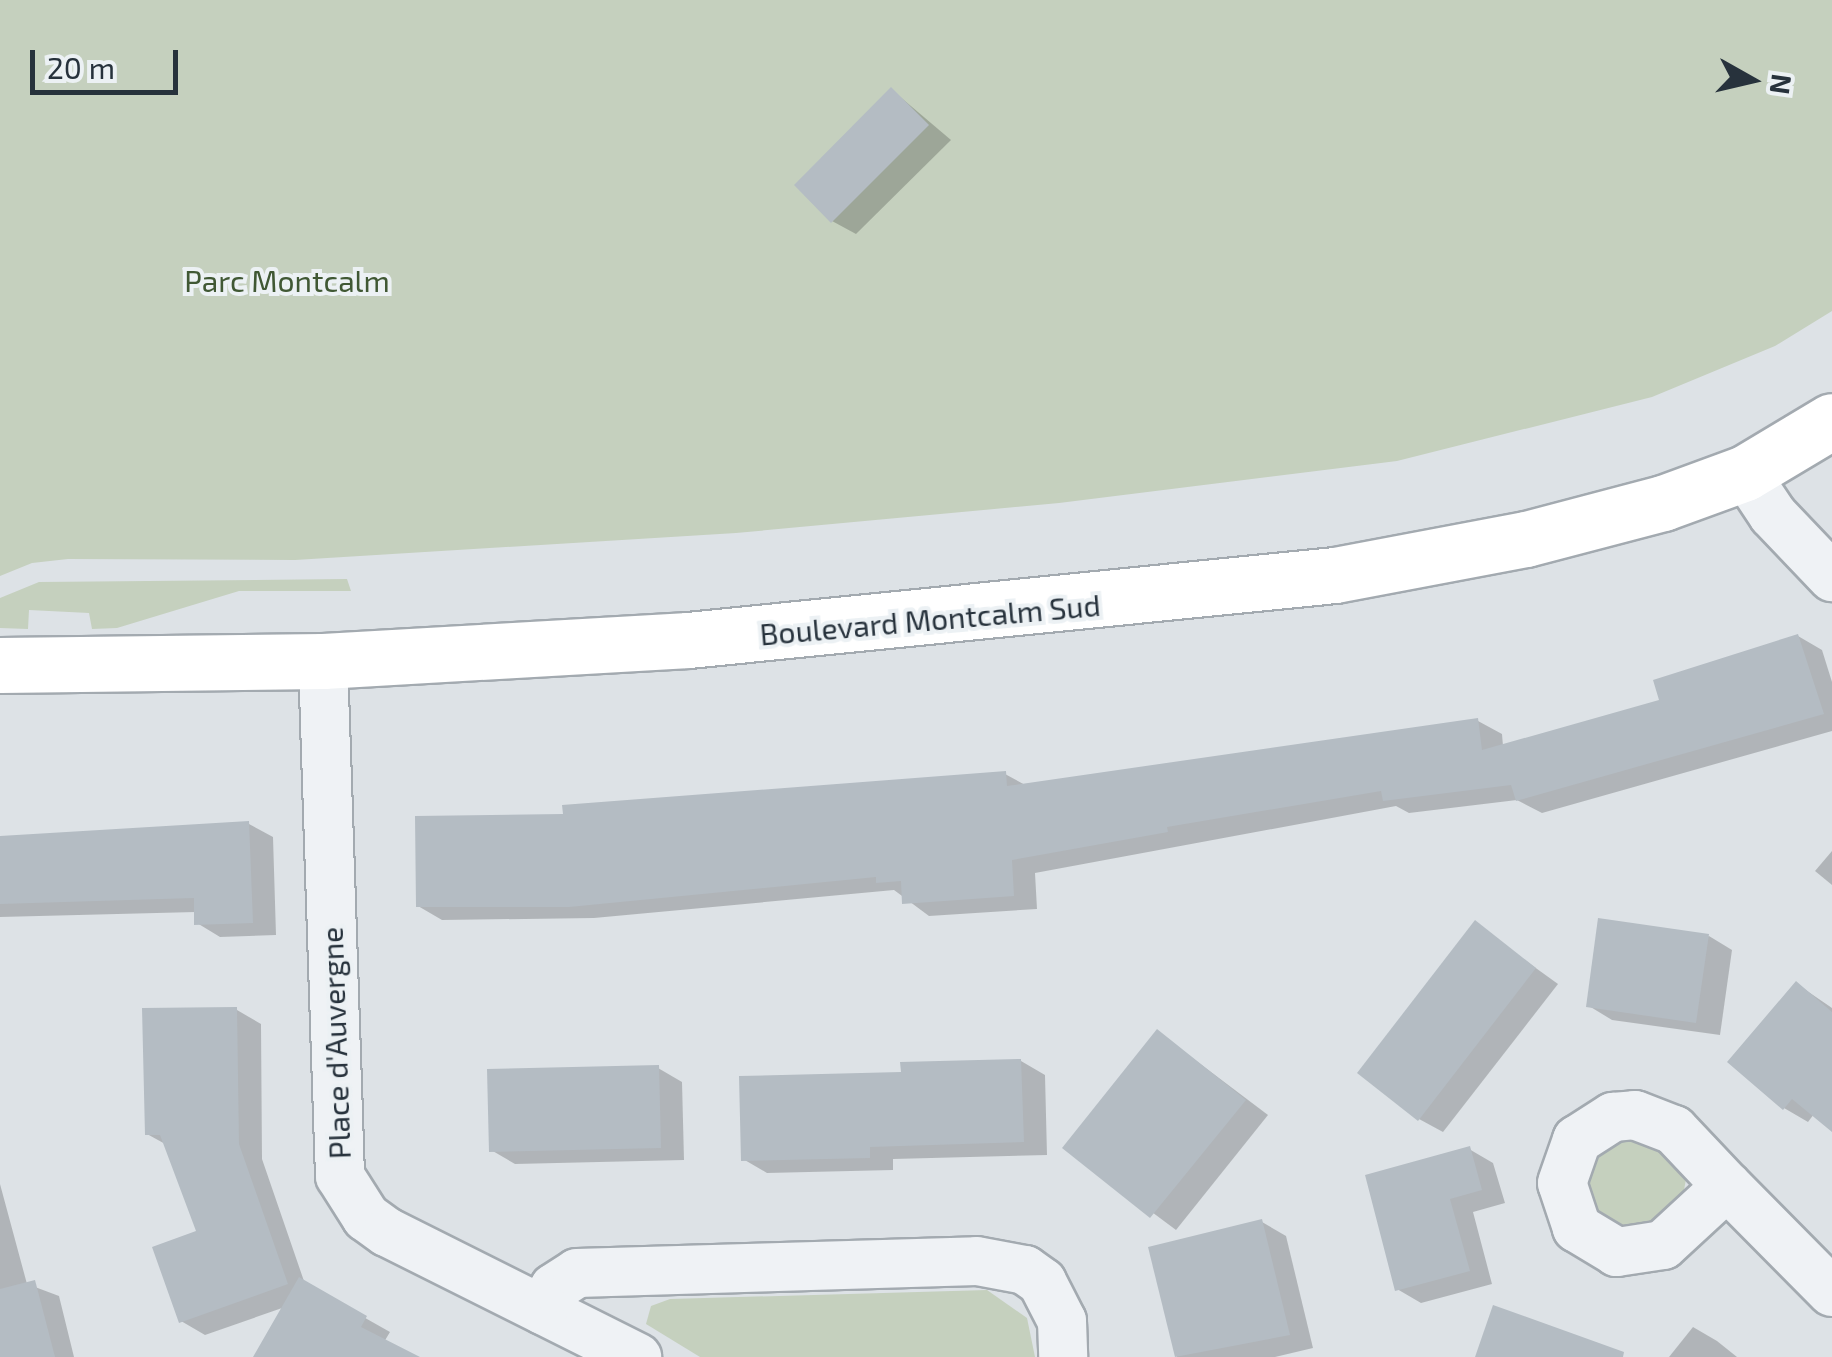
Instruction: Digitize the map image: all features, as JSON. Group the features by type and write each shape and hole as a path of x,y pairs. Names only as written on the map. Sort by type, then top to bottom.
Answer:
{"street":[{"name":"Boulevard Montcalm Sud","path":"0,666 323,660 783,633 1335,575 1579,526 1745,472 1832,421"},
{"path":"1745,472 1773,515 1832,577"},
{"name":"Place d'Auvergne","path":"323,660 340,1176 366,1216 386,1232 636,1357"},
{"path":"1727,1186 1832,1292"},
{"path":"543,1310 564,1278 600,1270 977,1261 1025,1270 1042,1282 1062,1322 1064,1357"}],"green space":[{"name":"Parc Montcalm","path":"0,0 1832,0 1832,311 1775,346 1652,397 1397,461 1059,503 736,533 295,560 68,559 32,563 0,576"},
{"path":"347,579 351,591 239,591 117,628 92,629 89,613 29,610 28,629 0,628 0,598 39,582"},
{"path":"1614,1137 1652,1141 1686,1179 1683,1196 1648,1226 1622,1230 1593,1215 1583,1198 1587,1160"},
{"path":"987,1290 1027,1318 1035,1357 700,1357 646,1324 651,1306 670,1299"}],"building":[{"path":"891,87 929,125 831,223 794,185"},
{"path":"1798,634 1824,714 1516,801 1511,785 1383,801 1381,791 1167,827 1168,832 1012,860 1014,896 902,904 901,881 876,883 876,877 569,907 416,907 415,816 563,814 562,805 1006,771 1007,786 1478,718 1482,750 1659,700 1653,680"},
{"path":"249,821 253,923 194,925 194,898 0,904 0,836"},
{"path":"1598,918 1709,934 1696,1023 1586,1007"},
{"path":"1475,920 1536,968 1418,1121 1357,1073"},
{"path":"1796,981 1832,1012 1832,1132 1792,1099 1783,1110 1727,1062"},
{"path":"237,1007 239,1144 288,1284 179,1323 152,1247 196,1231 160,1135 145,1135 142,1008"},
{"path":"1157,1029 1246,1100 1150,1218 1062,1148"},
{"path":"1021,1059 1024,1142 870,1147 870,1158 741,1161 739,1076 901,1072 900,1062"},
{"path":"659,1065 661,1148 489,1152 487,1069"},
{"path":"1470,1146 1482,1190 1450,1199 1470,1271 1395,1291 1365,1175"},
{"path":"1262,1219 1290,1335 1175,1357 1148,1247"},
{"path":"299,1277 367,1316 361,1327 420,1357 253,1357"},
{"path":"35,1280 55,1357 0,1357 0,1289"},
{"path":"1493,1305 1624,1352 1623,1357 1475,1357"}]}
